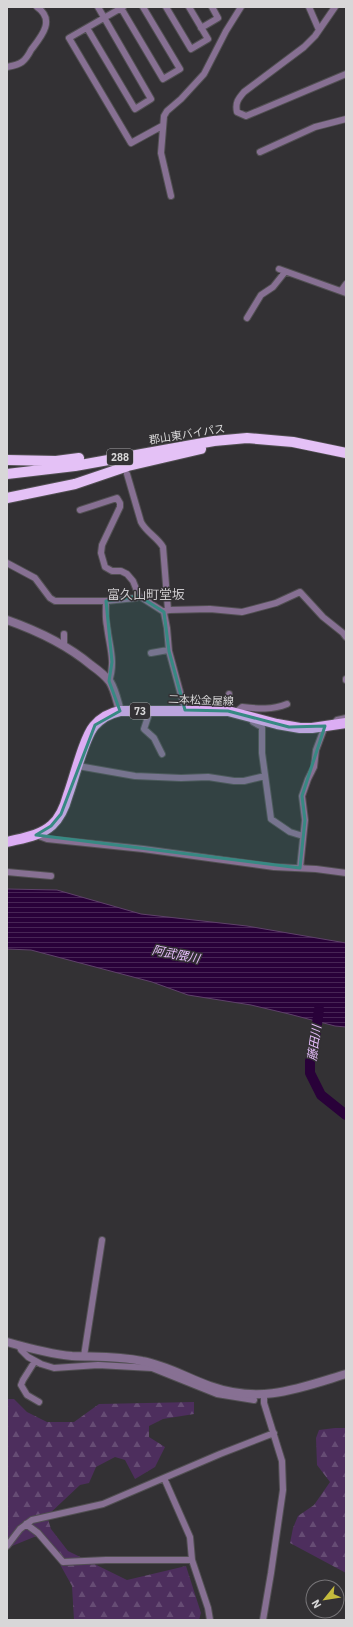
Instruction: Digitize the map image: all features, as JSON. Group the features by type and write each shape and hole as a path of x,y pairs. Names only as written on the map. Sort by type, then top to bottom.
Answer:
{"highway":[{"name":"郡山東バイパス","path":"7,474 69,467 214,441 233,439 269,439 293,442 346,453"},
{"path":"7,498 75,484 128,466 179,455 233,439"},
{"path":"7,460 56,461 92,457 178,442 214,441"}],"main road":[{"name":"二本松金屋線","path":"7,842 36,835 51,826 61,814 92,728 105,717 120,711 185,710 236,712 288,727 312,728 346,723"}],"street":[{"path":"7,67 22,62 46,29 46,21 42,10 37,7"},
{"path":"87,28 135,108 152,99 98,7"},
{"path":"143,7 180,69 163,79 122,8 69,38 131,143 162,126"},
{"path":"166,7 190,50 208,39 189,7"},
{"path":"201,28 218,18 212,7"},
{"path":"171,196 160,153 162,126 165,112 181,99 204,74 226,31 241,7"},
{"path":"309,7 319,30"},
{"path":"335,7 319,30 304,47 244,92 238,100 236,107 237,112 246,116 346,74"},
{"path":"260,152 315,127 346,120"},
{"path":"279,269 343,292 346,284"},
{"path":"247,318 261,295 273,287 286,272"},
{"path":"127,474 140,522 160,541 163,547 168,650 185,710"},
{"path":"80,510 117,498 119,500 120,507 102,545 101,553 105,567 112,571 121,571 128,574 133,581 139,596 166,611 210,609 242,612 276,603 300,592 323,617 343,632 346,637"},
{"path":"7,563 35,578 50,598 55,601 106,601 136,598 139,596"},
{"path":"106,601 106,625 112,662 109,680"},
{"path":"7,620 42,633 64,645 83,658 109,680 115,693 120,711"},
{"path":"64,634 64,645"},
{"path":"151,653 168,650"},
{"path":"228,694 236,712 262,727 262,753 271,819 290,832 303,836"},
{"path":"236,712 242,707 260,710 277,708 288,704"},
{"path":"150,711 144,728 154,738 162,754"},
{"path":"300,868 305,820 302,796 314,767 316,750 329,726 337,720 346,718"},
{"path":"78,766 135,776 181,778 208,777 244,781 265,776"},
{"path":"36,835 47,839 143,849 274,867 346,873"},
{"path":"7,872 51,876"},
{"path":"84,1356 102,1240"},
{"path":"7,1342 52,1353 119,1357 144,1361 223,1390 247,1394 264,1395 304,1388 346,1374"},
{"path":"19,1345 24,1354 35,1361 54,1368 67,1369 98,1365 152,1368 217,1394 254,1400"},
{"path":"35,1361 21,1385 26,1395 39,1402"},
{"path":"263,1620 272,1572 283,1490 282,1461 264,1403 264,1395"},
{"path":"7,1546 26,1524 32,1520 103,1504 274,1434"},
{"path":"164,1478 190,1537 192,1560 208,1608 210,1620"},
{"path":"26,1524 38,1533 64,1562 106,1560 192,1560"}],"highlighted area":[{"path":"139,596 164,612 169,651 185,710 228,711 289,727 325,726 302,796 305,820 300,868 36,835 51,826 61,814 95,725 120,711 109,681 112,662 106,601"}],"green space":[{"path":"7,1399 14,1399 27,1412 47,1422 74,1422 99,1404 194,1402 194,1414 163,1419 149,1426 149,1437 165,1447 155,1467 135,1479 125,1460 115,1457 96,1467 89,1483 80,1485 47,1516 51,1529 68,1551 127,1580 186,1566 201,1613 199,1620 74,1620 72,1586 52,1550 39,1535 7,1549"},
{"path":"346,1428 346,1573 290,1543 293,1528 298,1516 314,1505 330,1482 317,1465 316,1438 319,1430"}],"water":[{"name":"阿武隈川","path":"7,889 57,890 141,914 247,926 346,943 346,1027 335,1026 251,1005 188,995 152,982 31,950 7,949"}],"waterway":[{"name":"藤田川","path":"319,1009 313,1054 310,1061 310,1073 321,1095 346,1115"}],"district":[{"name":"富久山町堂坂","path":"146,594"}]}
